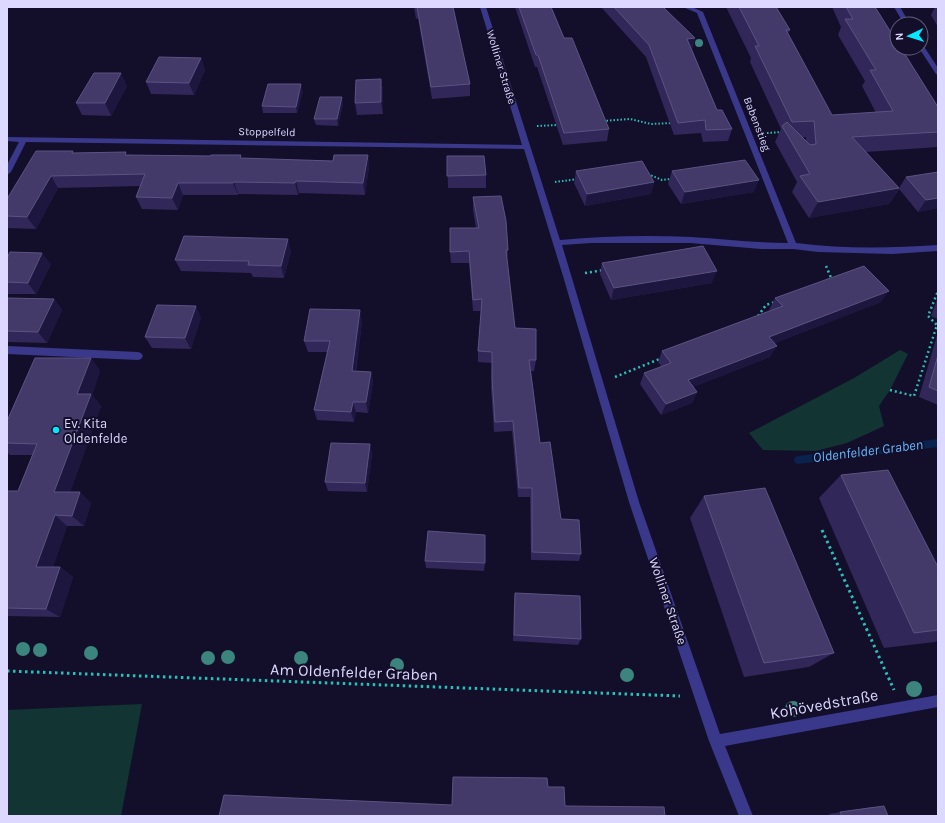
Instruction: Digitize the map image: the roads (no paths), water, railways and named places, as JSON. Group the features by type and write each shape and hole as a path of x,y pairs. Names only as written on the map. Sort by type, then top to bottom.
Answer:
{"street":[{"name":"Wolliner Straße","path":"483,7 567,276 634,502 716,741 746,816"},
{"name":"Babenstieg","path":"686,7 702,9 793,246"},
{"path":"897,7 902,16"},
{"path":"927,56 938,73"},
{"name":"Stoppelfeld","path":"7,139 526,147"},
{"path":"7,172 24,139"},
{"path":"556,243 591,240 690,240 760,246 793,246 818,249 892,251 938,248"},
{"path":"7,350 138,356"},
{"name":"Kohövedstraße","path":"716,741 938,701"}],"waterway":[{"name":"Oldenfelder Graben","path":"798,460 938,443"}],"place":[{"name":"Ev. Kita Oldenfelde","path":"56,430"}]}
